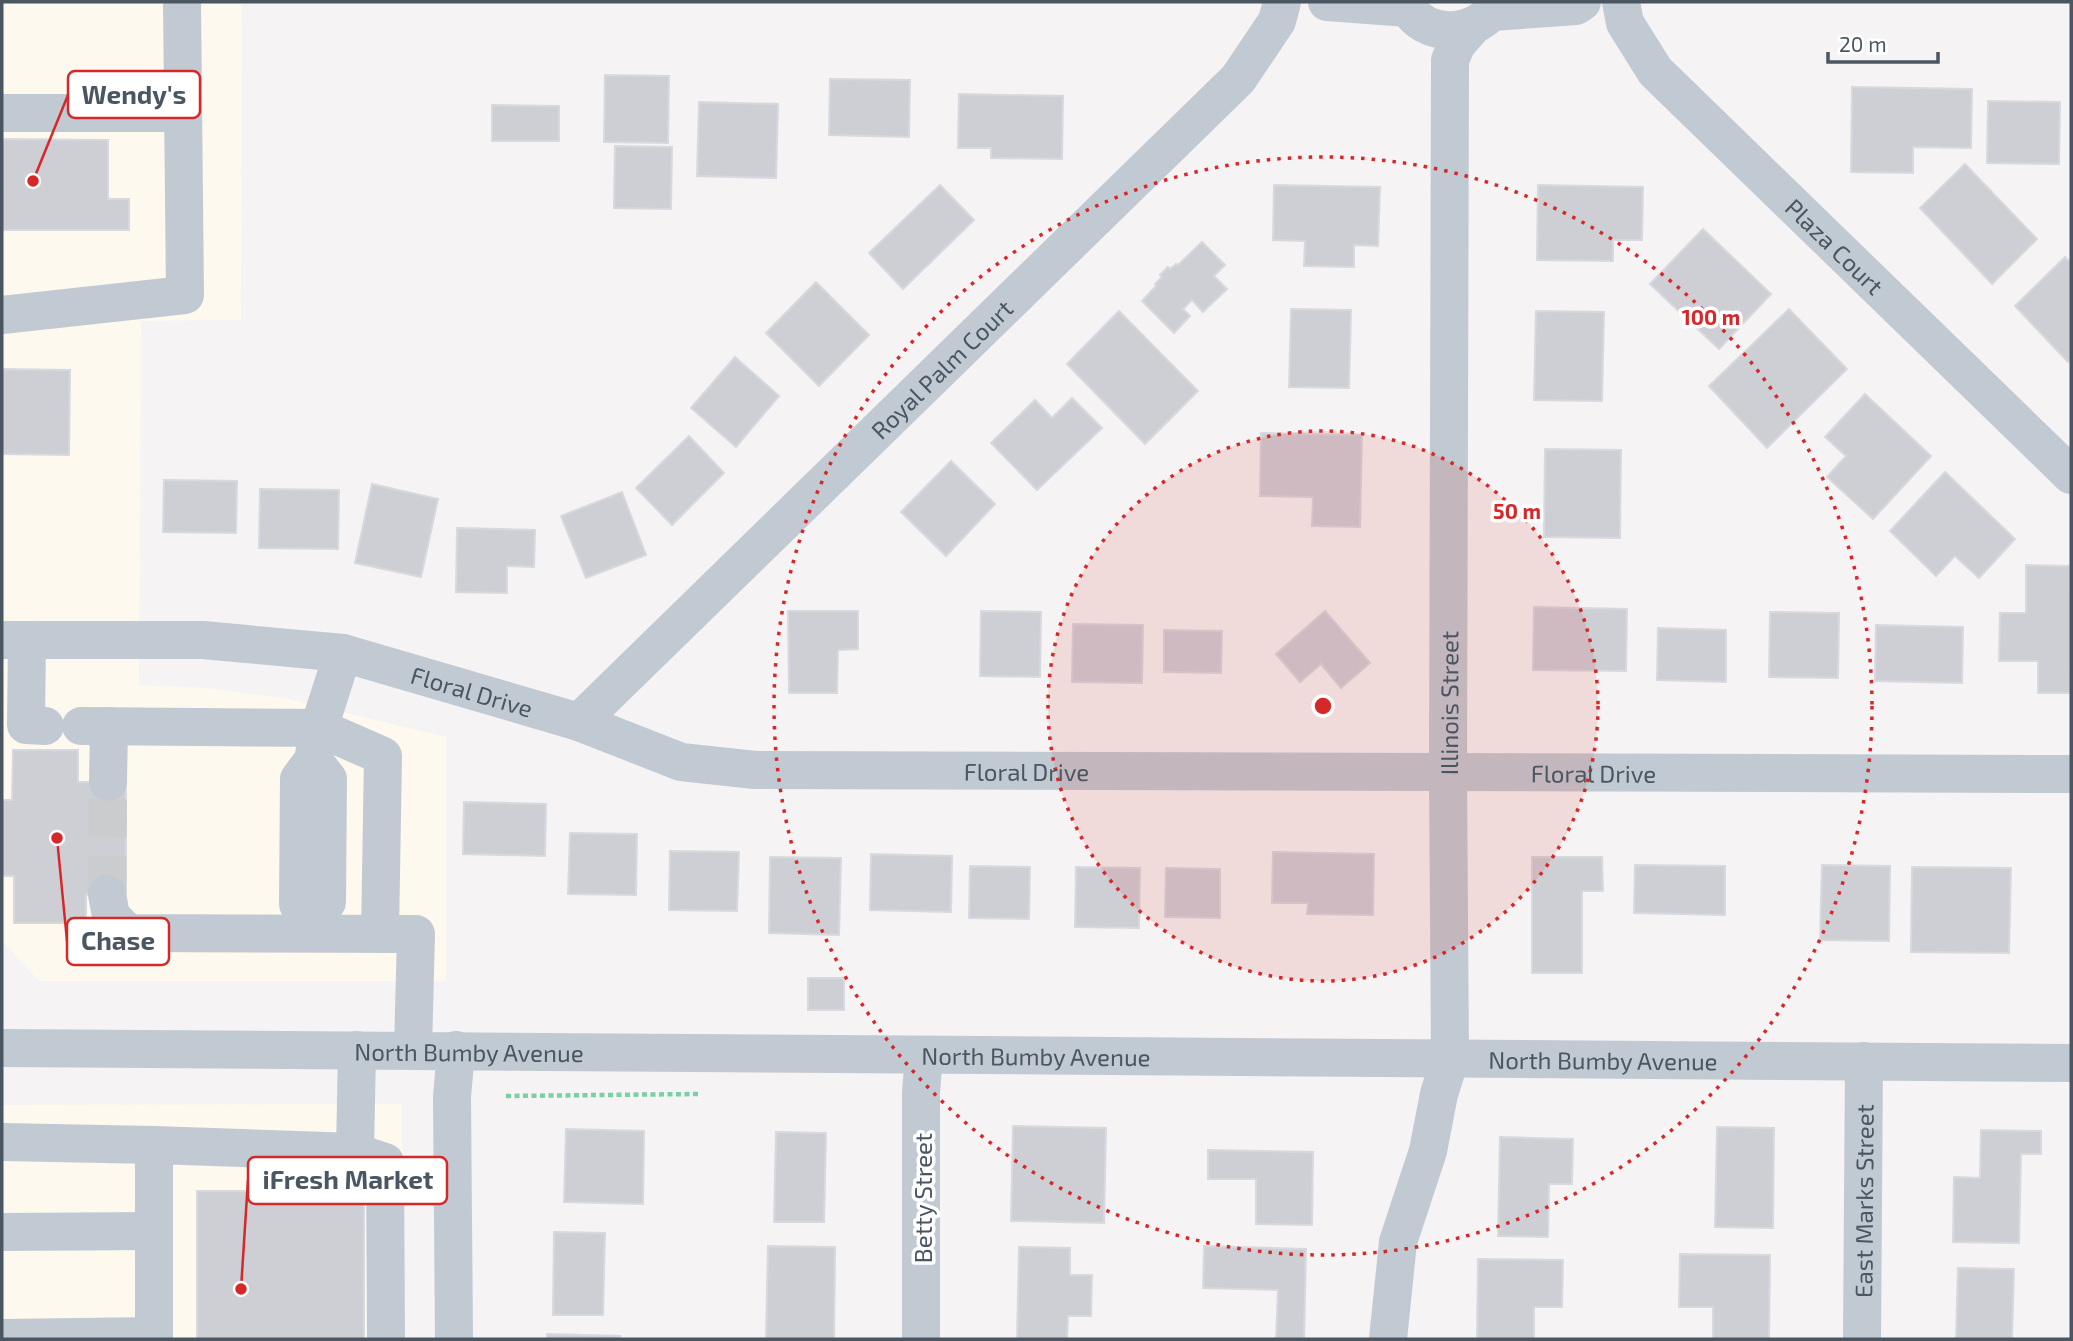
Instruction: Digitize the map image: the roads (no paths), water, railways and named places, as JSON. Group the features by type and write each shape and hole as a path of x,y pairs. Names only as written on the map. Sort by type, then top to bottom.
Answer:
{"street":[{"path":"2,315 185,295 181,113 182,2"},
{"name":"Royal Palm Court","path":"579,722 1238,79 1277,21 1282,2"},
{"path":"1327,2 1414,11 1446,31 1488,14 1576,6 1582,2"},
{"name":"Plaza Court","path":"1621,2 1625,23 1655,71 2071,475"},
{"path":"1414,11 1443,43 1450,60"},
{"path":"1450,60 1457,44 1488,14"},
{"name":"Illinois Street","path":"1388,1339 1398,1242 1428,1151 1439,1094 1450,1059 1450,60"},
{"path":"2,113 181,113"},
{"path":"15,640 26,725 79,726 316,744 383,756 380,933"},
{"name":"Floral Drive","path":"15,640 203,640 343,653 579,722 681,762 755,770 2071,775"},
{"path":"314,928 298,904 299,779 316,744 343,653"},
{"path":"79,726 108,782"},
{"path":"107,894 111,916 128,933 314,928 416,934 413,1050"},
{"name":"North Bumby Avenue","path":"2,1048 2071,1063"},
{"path":"355,1152 357,1050"},
{"path":"454,1339 452,1097 456,1051"},
{"name":"Betty Street","path":"921,1339 921,1093 924,1056"},
{"name":"East Marks Street","path":"1862,1339 1864,1061"},
{"path":"2,1142 355,1152 385,1162 386,1339"},
{"path":"2,1338 154,1337 154,1145"},
{"path":"2,1232 154,1231"}],"tunnel":[{"path":"107,894 108,782"}],"place":[{"name":"Wendy's","path":"33,181"},
{"name":"Chase","path":"57,838"},
{"name":"iFresh Market","path":"241,1289"}]}
